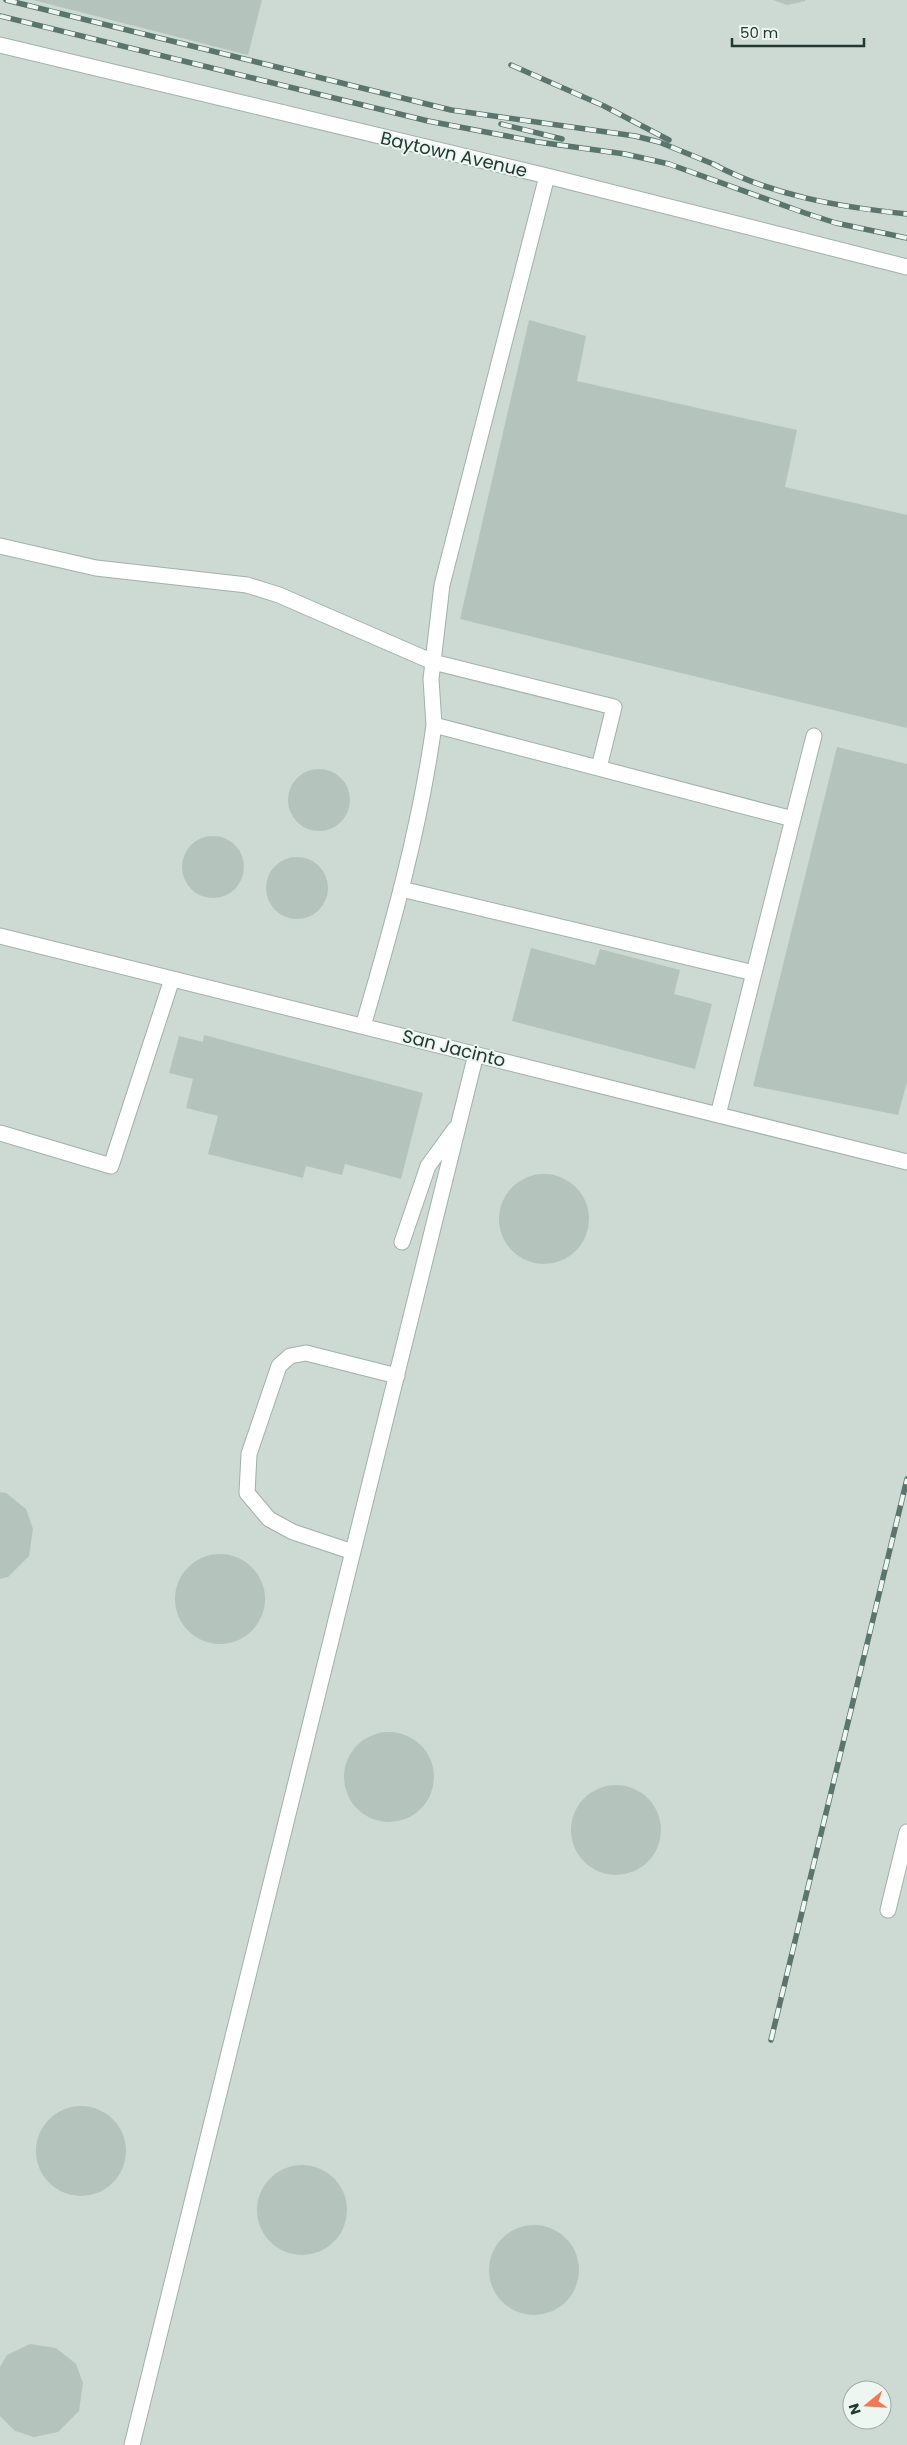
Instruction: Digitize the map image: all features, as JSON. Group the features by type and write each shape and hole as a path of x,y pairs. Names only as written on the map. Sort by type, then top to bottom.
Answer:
{"street":[{"name":"Baytown Avenue","path":"0,45 546,176 907,267"},
{"path":"363,1026 401,889 427,777 434,725 431,679 442,585 546,176"},
{"path":"0,546 96,568 247,585 279,595 433,662 614,707 599,768"},
{"path":"434,725 793,819"},
{"path":"718,1115 814,736"},
{"path":"401,889 754,974"},
{"name":"San Jacinto","path":"0,936 907,1162"},
{"path":"0,1133 111,1166 172,979"},
{"path":"132,2445 476,1054"},
{"path":"402,1242 428,1166 459,1124"},
{"path":"353,1552 293,1532 269,1519 248,1493 249,1454 279,1366 290,1356 306,1353 397,1376"},
{"path":"888,1910 907,1832"}],"shaded area":[{"path":"0,0 907,0 907,2445 0,2445"}],"building":[{"path":"33,0 262,0 248,55"},
{"path":"773,0 805,0 805,1 787,5"},
{"path":"529,320 586,336 577,381 797,430 785,487 907,515 907,728 460,619"},
{"path":"837,747 907,764 907,1082 898,1115 753,1086"},
{"path":"313,769 325,769 341,778 348,788 350,800 348,812 341,822 325,831 313,831 302,826 293,817 288,806 288,794 293,783 302,774"},
{"path":"207,836 219,836 235,845 242,855 244,867 242,879 235,889 219,898 207,898 196,893 187,884 182,873 182,861 187,850 196,841"},
{"path":"291,857 303,857 319,866 326,876 328,888 326,900 319,910 303,919 291,919 280,914 271,905 266,894 266,882 271,871 280,862"},
{"path":"531,948 595,965 600,949 680,970 674,994 712,1004 695,1069 512,1021"},
{"path":"204,1035 423,1093 401,1179 345,1164 342,1175 306,1166 303,1178 208,1154 218,1116 186,1108 193,1079 169,1073 179,1036 203,1042"},
{"path":"544,1174 561,1177 576,1187 586,1202 589,1219 586,1236 576,1251 561,1261 544,1264 527,1261 512,1251 502,1236 499,1219 502,1202 512,1187 527,1177"},
{"path":"0,1492 6,1493 26,1509 33,1529 29,1556 8,1577 0,1579"},
{"path":"220,1554 237,1557 252,1567 262,1582 265,1599 262,1616 252,1631 237,1641 220,1644 203,1641 188,1631 178,1616 175,1599 178,1582 188,1567 203,1557"},
{"path":"389,1732 406,1735 421,1745 431,1760 434,1777 431,1794 421,1809 406,1819 389,1822 372,1819 357,1809 347,1794 344,1777 347,1760 357,1745 372,1735"},
{"path":"616,1785 633,1788 648,1798 658,1813 661,1830 658,1847 648,1862 633,1872 616,1875 599,1872 584,1862 574,1847 571,1830 574,1813 584,1798 599,1788"},
{"path":"81,2106 98,2109 113,2119 123,2134 126,2151 123,2168 113,2183 98,2193 81,2196 64,2193 49,2183 39,2168 36,2151 39,2134 49,2119 64,2109"},
{"path":"302,2165 319,2168 334,2178 344,2193 347,2210 344,2227 334,2242 319,2252 302,2255 285,2252 270,2242 260,2227 257,2210 260,2193 270,2178 285,2168"},
{"path":"534,2225 551,2228 566,2238 576,2253 579,2270 576,2287 566,2302 551,2312 534,2315 517,2312 502,2302 492,2287 489,2270 492,2253 502,2238 517,2228"},
{"path":"30,2344 56,2348 76,2364 83,2383 79,2411 58,2432 34,2437 15,2431 0,2416 0,2367 7,2355"}],"railway":[{"path":"6,0 451,110 635,136 659,142 718,166"},
{"path":"0,16 428,121 538,142 625,154 669,164 836,223 907,238"},
{"path":"511,65 604,106 669,140"},
{"path":"501,124 562,139"},
{"path":"713,164 736,175 783,192 832,204 907,214"},
{"path":"771,2040 907,1479"}]}
